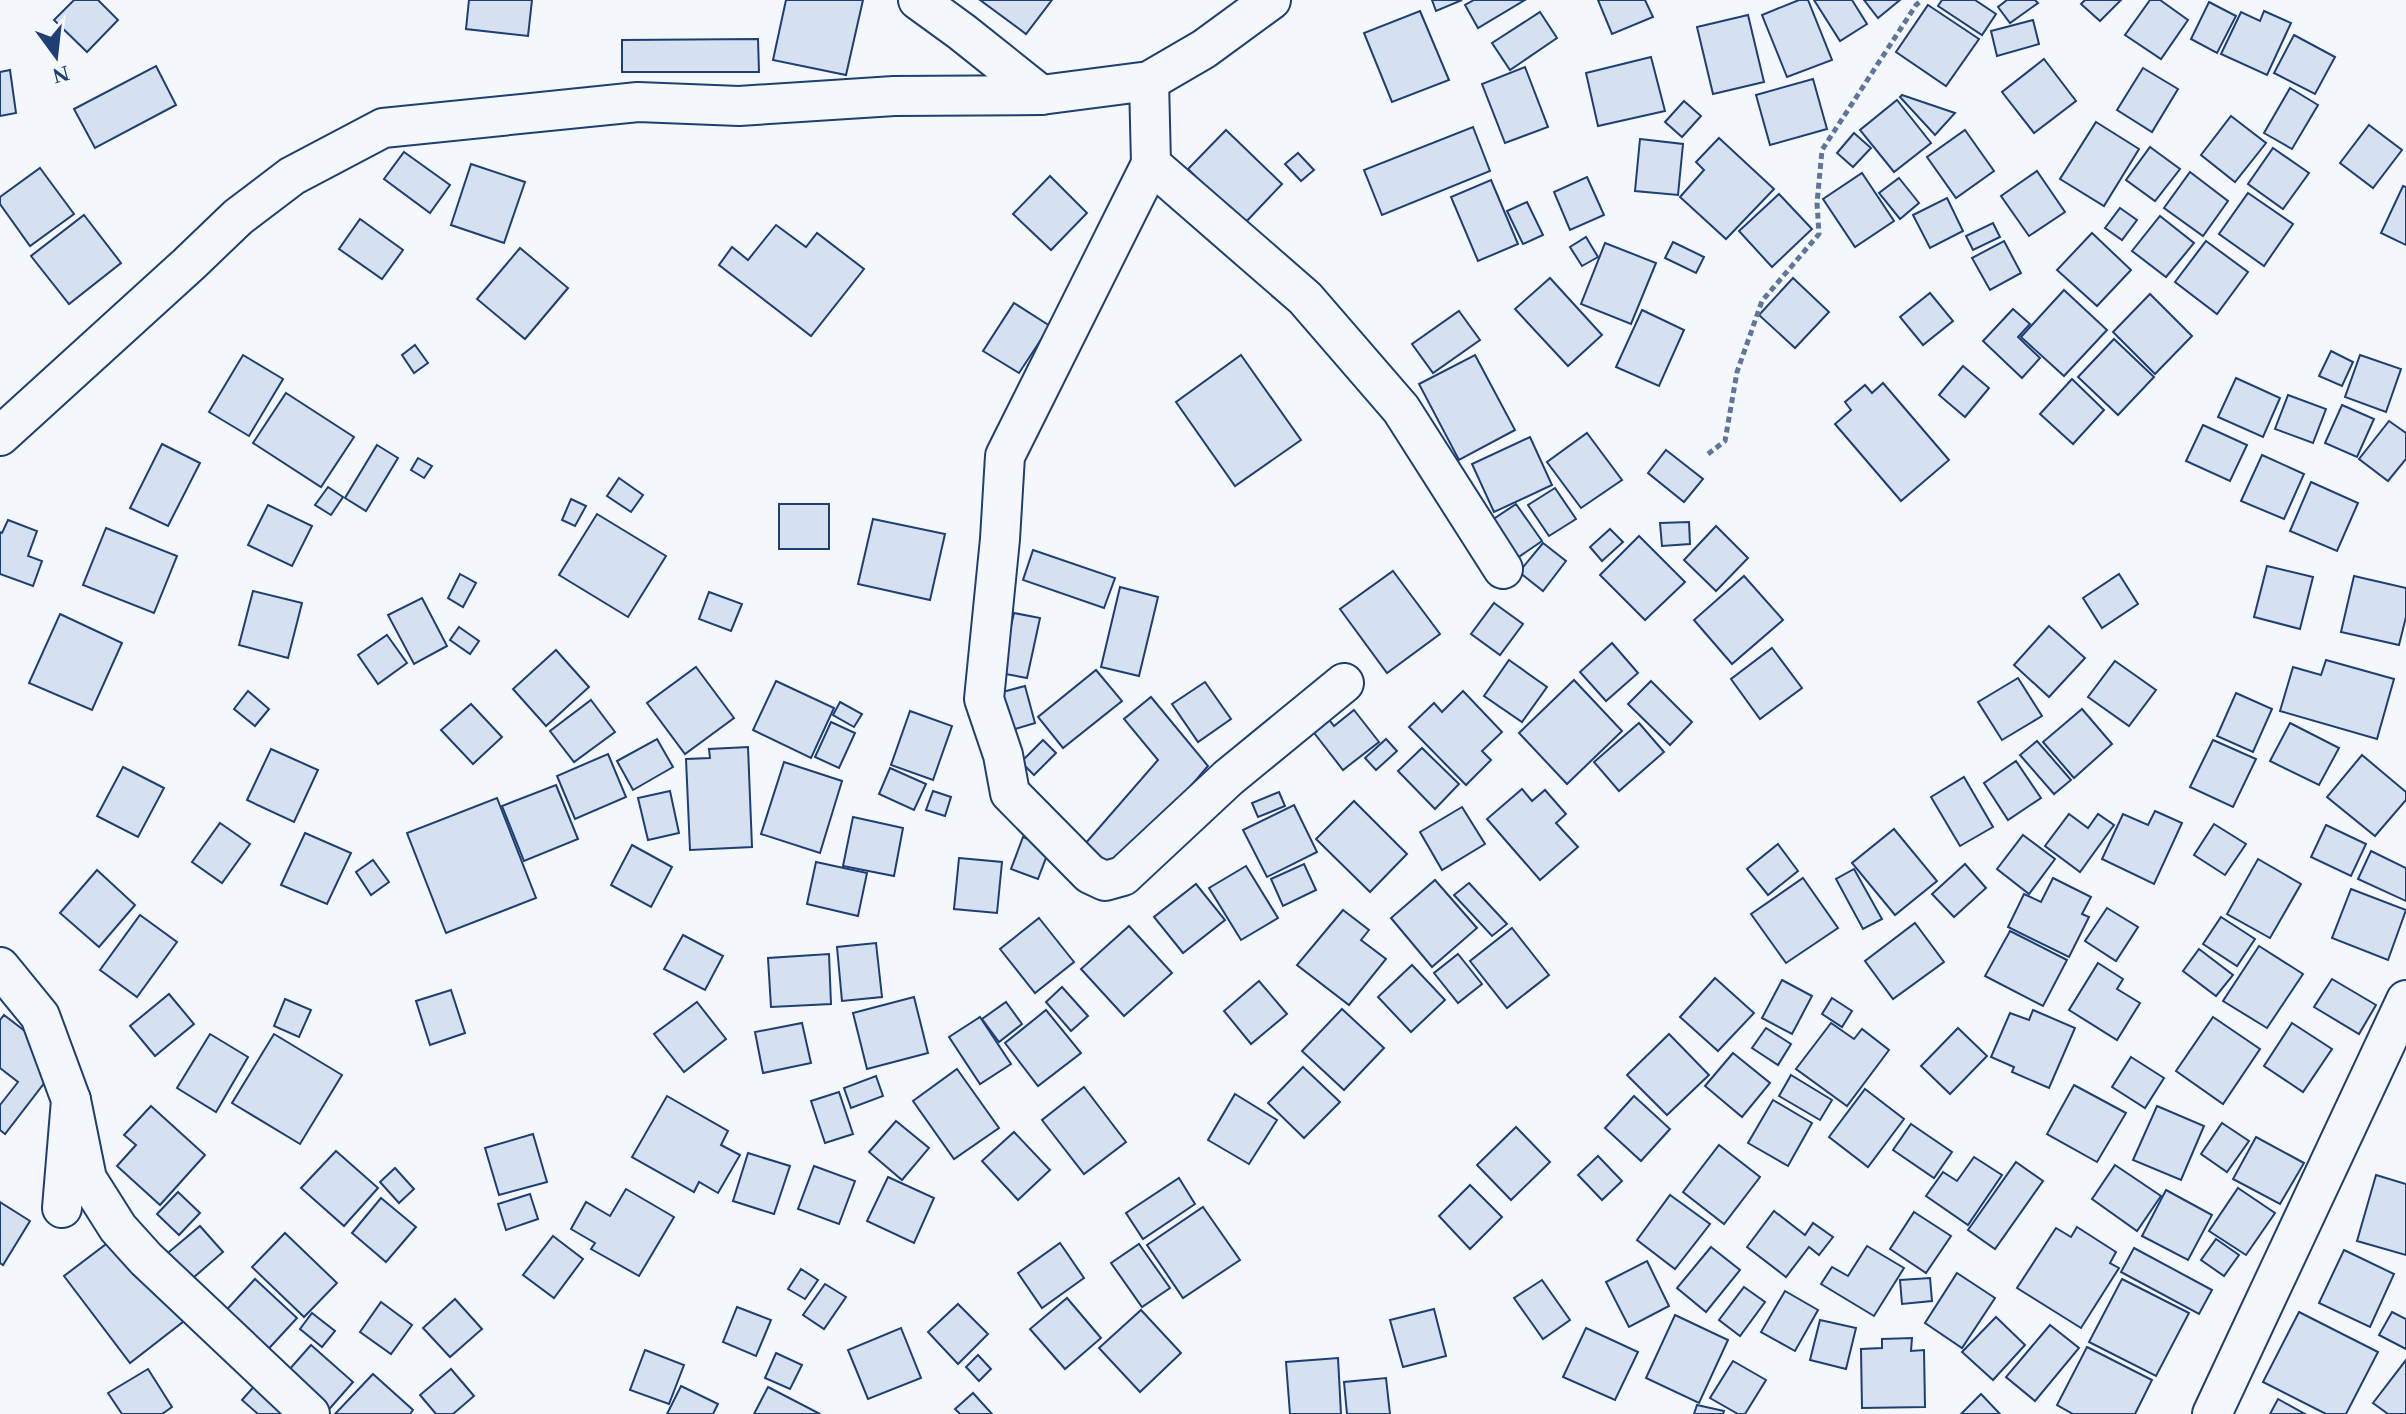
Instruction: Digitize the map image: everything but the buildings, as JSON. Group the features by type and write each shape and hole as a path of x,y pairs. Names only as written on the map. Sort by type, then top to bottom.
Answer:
{"street":[{"path":"918,0 1041,95"},
{"path":"0,436 238,217 292,176 383,128 638,102 739,106 894,96 1041,95 1149,81 1204,49 1271,0"},
{"path":"1149,81 1151,164 1005,456 984,699 1003,755 1010,793 1090,874 1105,881 1123,876 1228,778 1344,683"},
{"path":"1151,164 1305,298 1334,331 1401,409 1503,569"},
{"path":"0,967 40,1016 71,1100 87,1179 118,1228 191,1303 310,1414"},
{"path":"2212,1414 2406,1000"},
{"path":"62,1208 71,1100"}],"path":[{"path":"1708,454 1725,441 1737,372 1762,301 1819,234 1817,203 1822,150 1922,0"}]}
